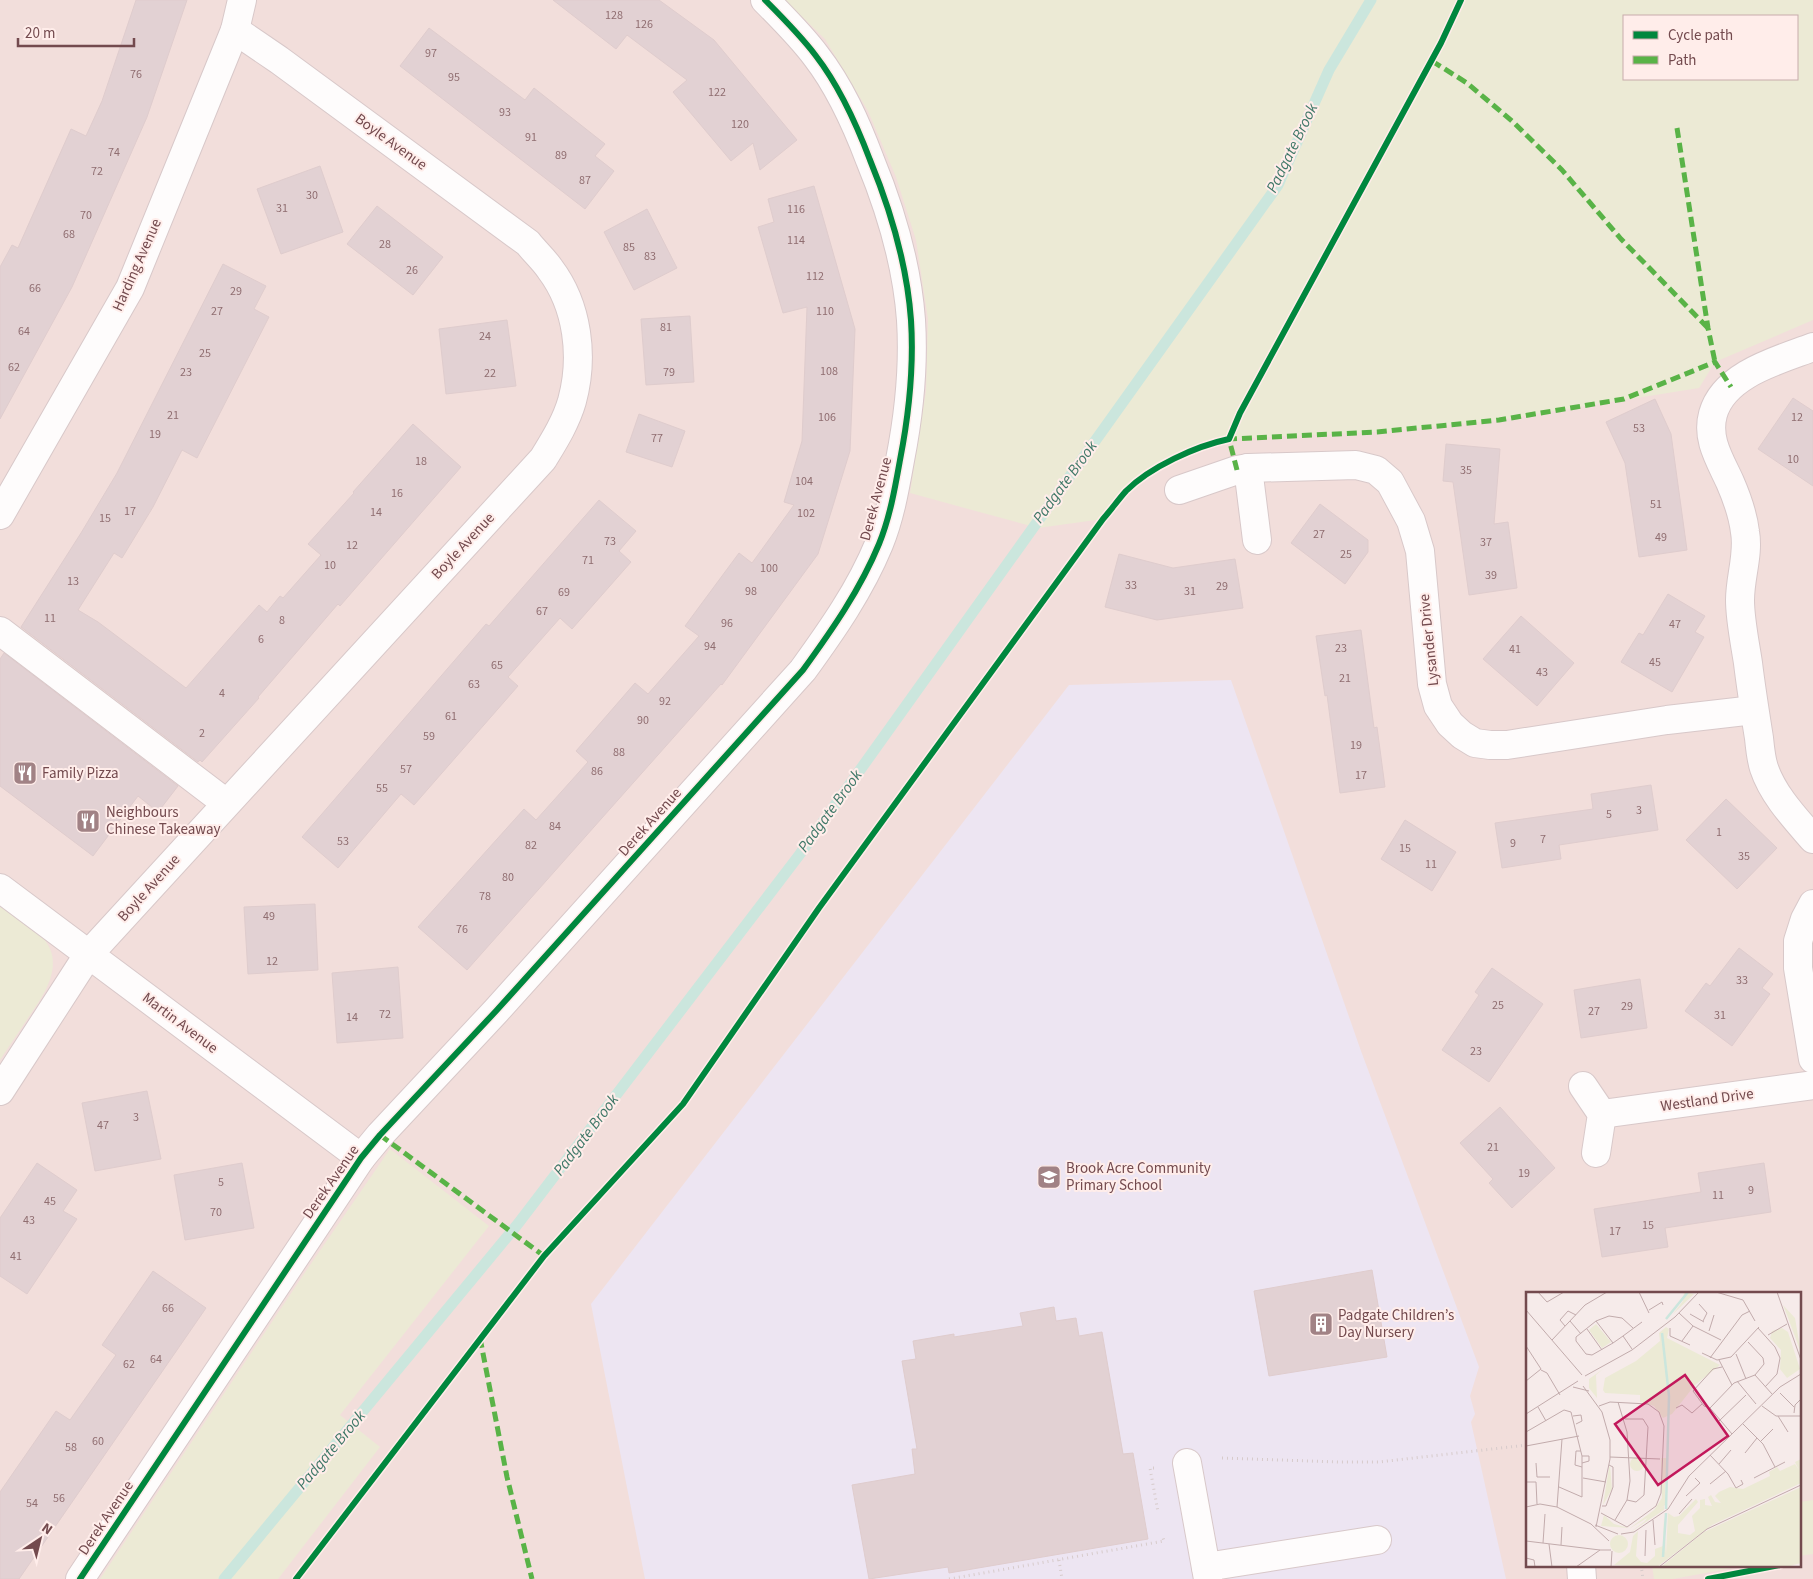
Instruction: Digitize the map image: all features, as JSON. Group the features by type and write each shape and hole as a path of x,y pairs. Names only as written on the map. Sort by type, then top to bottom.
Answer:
{"street":[{"name":"Harding Avenue","path":"0,515 130,288 234,30 242,0"},
{"name":"Derek Avenue","path":"80,1579 361,1158 803,670 834,626 861,582 880,542 893,496 904,438 911,375 911,320 903,265 886,201 863,142 843,98 816,56 765,0"},
{"name":"Boyle Avenue","path":"0,1091 88,955 543,460 560,432 569,409 578,370 577,335 569,303 551,270 528,243 279,60 234,30"},
{"path":"1813,347 1746,374 1720,399 1713,414 1711,431 1713,446 1734,492 1746,534 1746,554 1740,601 1754,710 1764,768 1786,807 1813,839"},
{"name":"Lysander Drive","path":"1180,490 1248,468 1356,465 1376,470 1390,482 1411,521 1420,551 1432,684 1438,706 1450,724 1462,736 1475,743 1490,745 1507,744 1667,720 1754,710"},
{"path":"1248,468 1258,540"},
{"path":"0,632 226,803"},
{"name":"Martin Avenue","path":"0,888 361,1158"},
{"path":"1813,904 1805,918 1798,942 1798,968 1813,1058"},
{"name":"Westland Drive","path":"1602,1114 1813,1085"},
{"path":"1583,1086 1602,1114 1596,1153"},
{"path":"1187,1463 1207,1573 1377,1540"},
{"path":"1581,1566 1582,1579"}],"path":[{"path":"1059,1560 1062,1579"},
{"path":"1641,1566 1643,1579"}],"shaded area":[{"path":"0,0 1813,0 1813,1579 0,1579"},
{"path":"785,0 1813,0 1813,320 1715,362 1699,388 1499,420 1377,432 1229,439 1216,442 1188,452 1160,466 1136,482 1103,519 1038,528 910,493 926,391 928,319 916,240 896,177 868,111 825,39"},
{"name":"Brook Acre Community Primary School","path":"1231,680 1361,1051 1479,1367 1470,1396 1475,1414 1471,1422 1506,1579 645,1579 591,1304 1069,685"},
{"path":"0,904 28,924 43,938 50,948 53,958 53,969 46,989 0,1060"},
{"path":"390,1149 489,1226 340,1415 380,1447 278,1579 100,1579 306,1271"},
{"path":"1813,1500 1813,1554 1800,1556 1800,1502"},
{"path":"1652,1566 1744,1566 1673,1579 1654,1579"}],"building":[{"path":"136,0 187,0 147,117 72,287 0,419 0,267 12,245 18,248 71,129 86,136 102,101"},
{"path":"553,0 659,0 714,40 797,140 760,170 753,143 731,161 673,92 687,80 627,35 616,49"},
{"path":"429,28 525,100 534,88 605,144 595,156 614,171 585,209 400,66"},
{"path":"320,166 343,232 281,254 257,189"},
{"path":"814,186 855,329 850,451 818,554 722,685 467,970 418,927 524,809 536,820 588,762 576,751 635,683 648,694 699,636 685,626 739,553 752,563 794,505 784,502 802,441 807,307 783,313 758,227 774,222 768,199"},
{"path":"377,206 443,257 413,295 347,244"},
{"path":"647,209 677,268 634,290 604,232"},
{"path":"223,264 266,286 254,309 269,317 197,458 182,450 153,507 122,558 114,553 78,610 98,622 186,688 259,605 267,612 280,596 283,598 321,555 308,544 413,424 461,467 340,606 338,604 202,762 200,760 198,762 21,627 117,473"},
{"path":"690,316 694,382 646,385 641,319"},
{"path":"507,320 516,386 446,394 439,329"},
{"path":"1793,398 1813,411 1813,486 1758,449"},
{"path":"1655,399 1671,434 1687,550 1639,557 1625,463 1606,422"},
{"path":"639,414 685,431 672,467 626,452"},
{"path":"1446,444 1500,449 1494,524 1508,522 1517,588 1469,595 1453,482 1443,481"},
{"path":"599,500 636,531 619,551 631,562 572,629 560,618 508,677 518,686 414,805 401,794 338,868 302,837 486,624 489,626"},
{"path":"1320,504 1368,540 1368,552 1345,584 1291,543"},
{"path":"1119,554 1173,568 1235,559 1243,608 1157,620 1105,607"},
{"path":"1668,594 1705,616 1695,632 1704,637 1672,692 1621,662 1639,633 1643,635"},
{"path":"1521,616 1574,663 1537,706 1483,659"},
{"path":"1361,630 1374,728 1377,727 1385,787 1340,793 1327,695 1325,696 1316,636"},
{"path":"4,653 178,786 158,812 138,796 93,856 0,786 0,659"},
{"path":"1651,785 1658,830 1559,845 1561,859 1502,868 1495,823 1593,809 1591,794"},
{"path":"1726,799 1777,848 1737,889 1686,840"},
{"path":"1405,820 1456,852 1432,891 1381,859"},
{"path":"315,904 318,970 248,974 244,907"},
{"path":"1739,948 1773,974 1762,988 1770,994 1732,1046 1685,1011 1706,983 1710,986"},
{"path":"398,967 403,1038 337,1043 332,973"},
{"path":"1492,968 1543,1004 1489,1082 1442,1050 1479,995 1475,992"},
{"path":"1640,979 1647,1028 1581,1038 1574,990"},
{"path":"147,1091 161,1159 95,1171 82,1103"},
{"path":"1500,1107 1555,1168 1512,1208 1489,1183 1493,1179 1460,1143"},
{"path":"37,1163 77,1190 63,1211 77,1219 27,1294 0,1276 0,1218"},
{"path":"242,1163 254,1228 185,1240 174,1175"},
{"path":"1764,1163 1771,1212 1665,1228 1668,1247 1602,1257 1594,1209 1701,1192 1698,1173"},
{"name":"Padgate Children’s Day Nursery","path":"1372,1270 1387,1357 1269,1376 1254,1291"},
{"path":"153,1271 206,1308 19,1579 0,1579 0,1492 56,1411 70,1420 116,1355 102,1345"},
{"path":"1054,1307 1056,1321 1076,1318 1079,1336 1102,1332 1123,1454 1133,1453 1148,1539 949,1573 948,1567 869,1579 852,1485 915,1474 912,1449 917,1449 902,1361 916,1359 913,1341 954,1334 954,1337 1023,1326 1020,1313"}],"waterway":[{"name":"Padgate Brook","path":"224,1579 517,1225 800,854 1278,185 1329,70 1371,0"}],"marked path":[{"path":"1432,61 1467,83 1512,121 1562,170 1621,239 1708,328"},
{"path":"1677,128 1715,362"},
{"path":"1237,470 1229,439 1377,432 1499,420 1624,399 1715,362 1731,387"},
{"path":"380,1135 544,1256"},
{"path":"480,1338 507,1477 532,1579"}],"cycle path":[{"path":"80,1579 361,1158 803,670 854,594 879,544 894,492 910,390 911,320 902,259 878,179 847,106 825,68 792,27 765,0"},
{"path":"296,1579 544,1256 683,1104 819,908 1120,498 1136,482 1160,466 1188,452 1229,439 1240,413 1441,43 1461,0"},
{"path":"1708,1579 1775,1566"}],"place":[{"name":"Family Pizza","path":"25,773"},
{"name":"Neighbours Chinese Takeaway","path":"88,821"},
{"name":"Brook Acre Community Primary School","path":"1049,1177"},
{"name":"Padgate Children’s Day Nursery","path":"1321,1324"}]}
